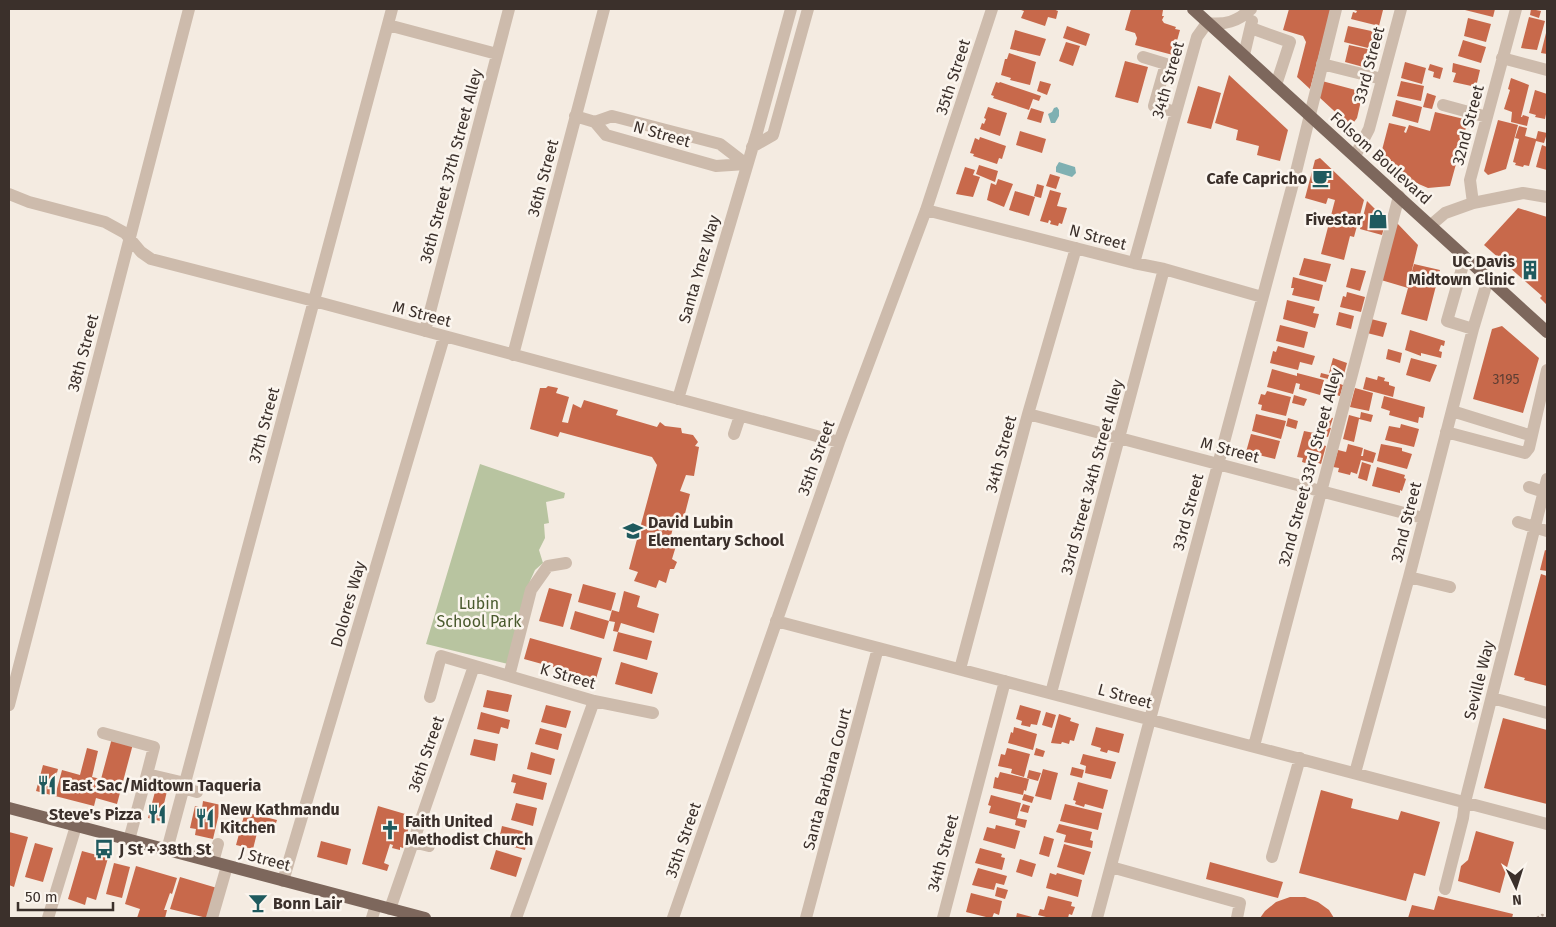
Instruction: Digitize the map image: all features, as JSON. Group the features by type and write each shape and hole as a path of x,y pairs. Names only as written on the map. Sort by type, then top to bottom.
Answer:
{"main road":[{"name":"Folsom Boulevard","path":"1193,9 1547,332"},
{"name":"J Street","path":"9,808 425,918"}],"street":[{"name":"38th Street","path":"9,705 189,9"},
{"name":"37th Street","path":"167,850 392,9"},
{"name":"36th Street 37th Street Alley","path":"425,331 509,9"},
{"name":"36th Street","path":"513,355 604,9"},
{"name":"Santa Ynez Way","path":"678,399 791,9"},
{"path":"752,147 773,135 808,9"},
{"name":"35th Street","path":"673,918 839,442 926,210 992,9"},
{"path":"1207,23 1220,24 1232,22 1251,9"},
{"path":"1244,55 1256,9"},
{"path":"1310,115 1336,9"},
{"name":"33rd Street","path":"1355,156 1369,129 1401,9"},
{"name":"32nd Street","path":"1473,202 1470,180 1516,9"},
{"name":"34th Street","path":"1134,264 1187,70 1197,37 1207,23"},
{"path":"388,25 498,54"},
{"path":"1251,28 1290,42 1276,85"},
{"path":"1143,57 1187,70"},
{"path":"1502,58 1547,70"},
{"path":"1166,64 1154,106 1176,112"},
{"path":"1322,64 1382,79"},
{"path":"1443,105 1487,117"},
{"name":"33rd Street","path":"1097,918 1310,115"},
{"name":"N Street","path":"575,116 595,122 606,135 707,164 716,166 746,164"},
{"path":"595,122 612,116 720,144 746,164"},
{"path":"1431,225 1445,213 1473,202 1523,193 1547,197"},
{"name":"M Street","path":"9,194 28,202 105,222 125,233 141,252 152,259 839,442"},
{"name":"32nd Street 33rd Street Alley","path":"1254,746 1399,196"},
{"name":"N Street","path":"926,210 1134,264 1164,269 1262,297"},
{"name":"34th Street","path":"960,669 1028,414 1076,248"},
{"path":"1465,258 1447,322 1473,328"},
{"name":"33rd Street 34th Street Alley","path":"1052,693 1164,269"},
{"name":"32nd Street","path":"1355,773 1409,577 1473,328 1488,279"},
{"name":"Dolores Way","path":"283,881 444,336"},
{"path":"1446,432 1524,453 1527,452 1547,370"},
{"path":"1452,411 1530,435 1531,438"},
{"name":"M Street","path":"1028,414 1423,518"},
{"path":"734,434 740,416"},
{"path":"1530,487 1546,488"},
{"name":"Seville Way","path":"1445,889 1464,818 1465,802 1546,488"},
{"path":"1518,522 1547,531"},
{"path":"510,676 531,590 548,566 566,563"},
{"path":"1409,577 1450,587"},
{"name":"L Street","path":"776,621 1547,824"},
{"name":"Santa Barbara Court","path":"806,918 878,648"},
{"name":"K Street","path":"430,697 441,656 594,701 653,713"},
{"name":"36th Street","path":"390,909 474,666"},
{"name":"34th Street","path":"943,918 1005,681"},
{"path":"1492,698 1547,712"},
{"path":"516,918 594,701"},
{"path":"103,733 154,747 129,840"},
{"path":"1272,857 1300,758"},
{"path":"147,774 197,792"},
{"path":"48,918 76,826"},
{"path":"413,842 429,846"},
{"path":"213,862 218,844"},
{"path":"212,918 227,866"},
{"path":"1111,867 1240,903 1237,918"},
{"path":"372,918 376,905"}],"path":[{"path":"1537,918 1542,915 1547,917"}],"green space":[{"name":"Lubin School Park","path":"480,464 565,493 564,498 546,502 549,523 544,524 545,538 539,550 543,563 535,570 530,581 508,664 426,644"}],"water":[{"path":"1057,107 1059,116 1055,123 1051,123 1048,114"},
{"path":"1059,162 1075,167 1076,173 1072,177 1056,172"}],"building":[{"path":"1018,9 1053,9 1058,11 1056,19 1048,17 1045,26 1021,18 1024,11"},
{"path":"1131,9 1163,10 1162,16 1164,16 1162,20 1164,23 1180,30 1173,55 1135,45 1137,38 1135,33 1125,30"},
{"path":"1289,9 1331,9 1310,89 1297,77 1306,42 1303,36 1283,30"},
{"path":"1351,9 1383,10 1379,26 1351,19 1353,12 1356,13 1357,11"},
{"path":"1466,9 1495,9 1493,17"},
{"path":"1531,9 1541,11 1539,18 1530,15"},
{"path":"1529,17 1545,21 1537,50 1521,48"},
{"path":"1468,18 1491,24 1486,42 1464,36"},
{"path":"1067,26 1090,34 1086,46 1063,38"},
{"path":"1348,26 1376,32 1372,49 1344,42"},
{"path":"1547,29 1547,54 1541,53"},
{"path":"1015,30 1046,39 1040,56 1010,49"},
{"path":"1463,40 1486,47 1481,63 1458,56"},
{"path":"1066,42 1080,46 1073,66 1059,61"},
{"path":"1349,45 1372,50 1367,68 1345,62"},
{"path":"1009,53 1036,62 1030,85 1010,80 1011,78 1001,75 1005,59 1007,59"},
{"path":"1125,61 1148,67 1138,103 1115,97"},
{"path":"1405,62 1426,68 1422,84 1401,78"},
{"path":"1453,63 1480,70 1476,87 1453,82 1456,73 1452,72"},
{"path":"1430,64 1443,68 1440,79 1433,77 1434,72 1428,70"},
{"path":"1229,75 1288,130 1280,161 1257,155 1259,146 1236,140 1238,130 1215,123"},
{"path":"1511,78 1529,85 1521,117 1523,115 1529,117 1527,126 1511,122 1512,112 1504,109 1510,90 1508,89"},
{"path":"1040,81 1051,84 1047,95 1037,91"},
{"path":"1322,81 1363,92 1357,118 1354,122 1345,121 1319,97"},
{"path":"1401,81 1424,86 1421,101 1397,96"},
{"path":"996,82 1041,96 1039,101 1033,99 1029,110 993,98 994,96 991,95"},
{"path":"1198,86 1221,93 1211,129 1187,123"},
{"path":"1535,90 1547,94 1545,119 1535,117 1536,115 1529,113"},
{"path":"1427,93 1436,96 1432,109 1423,107"},
{"path":"1396,100 1422,107 1418,123 1392,116"},
{"path":"988,107 1007,113 1000,136 980,129 986,119 984,118"},
{"path":"1031,108 1044,112 1041,123 1027,119"},
{"path":"1435,112 1468,120 1450,186 1428,188 1414,182 1388,162 1384,158 1382,150 1389,123 1406,127 1404,132 1406,133 1409,125 1430,131"},
{"path":"1498,120 1518,125 1506,169 1488,175 1484,171"},
{"path":"1519,126 1527,128 1525,136 1536,139 1538,131 1547,133 1544,143 1536,141 1529,166 1515,165 1516,163 1513,162 1519,139 1515,138"},
{"path":"1020,131 1046,139 1042,153 1016,145"},
{"path":"980,137 1006,146 1002,159 999,158 997,164 973,156 974,154 970,153 975,138 979,140"},
{"path":"1542,145 1547,147 1547,170 1536,167"},
{"path":"1320,158 1364,200 1354,237 1350,236 1344,260 1321,254 1335,200 1328,198 1326,204 1305,198 1315,160"},
{"path":"979,165 998,171 995,182 976,174"},
{"path":"965,167 975,170 973,175 980,177 973,197 956,194"},
{"path":"1050,174 1060,177 1056,189 1046,186"},
{"path":"998,179 1013,184 1004,207 987,200 991,183 996,185"},
{"path":"1037,184 1044,186 1041,198 1034,196"},
{"path":"1050,190 1061,193 1057,206 1067,208 1062,224 1059,223 1058,226 1050,224 1051,221 1049,220 1048,223 1040,221"},
{"path":"1015,191 1035,197 1029,216 1009,210"},
{"path":"1367,201 1386,220 1382,235 1360,229"},
{"name":"UC Davis Midtown Clinic","path":"1518,208 1547,217 1547,305 1540,298 1542,296 1484,245"},
{"path":"1396,222 1418,245 1410,278 1414,264 1440,270 1427,321 1401,314 1408,288 1381,280"},
{"path":"1304,258 1331,264 1326,282 1299,275"},
{"path":"1351,268 1366,271 1360,291 1346,287"},
{"path":"1293,277 1323,285 1319,301 1292,295 1294,288 1291,288"},
{"path":"1347,292 1365,297 1361,312 1340,307 1343,296 1346,297"},
{"path":"1287,300 1315,307 1313,313 1319,314 1315,328 1283,319"},
{"path":"1339,312 1354,316 1351,329 1336,325"},
{"path":"1371,319 1387,323 1383,337 1367,333"},
{"path":"1280,325 1308,332 1304,348 1276,341"},
{"path":"1502,326 1539,358 1523,413 1473,399 1492,329"},
{"path":"1410,330 1445,341 1444,346 1441,345 1439,351 1442,352 1441,358 1421,353 1421,356 1405,350"},
{"path":"1278,346 1315,356 1312,365 1300,362 1298,370 1270,363 1273,351 1276,352"},
{"path":"1388,349 1402,353 1400,363 1386,359"},
{"path":"1333,358 1347,363 1343,378 1329,373"},
{"path":"1411,358 1437,365 1430,382 1406,375"},
{"path":"1272,369 1297,376 1297,373 1324,380 1320,395 1299,389 1300,384 1296,383 1293,394 1267,387"},
{"path":"1321,373 1329,375 1328,379 1320,377"},
{"path":"1378,376 1385,378 1384,381 1389,382 1389,385 1395,387 1393,397 1363,389 1366,377 1377,380"},
{"path":"1331,381 1343,385 1340,396 1336,395 1335,397 1328,394"},
{"path":"548,386 558,388 556,393 569,397 562,422 568,423 573,404 581,408 584,400 618,410 616,415 657,427 660,422 665,426 681,428 682,433 693,435 698,442 695,446 699,447 694,476 686,475 680,491 690,494 681,529 673,528 669,543 676,546 672,559 677,562 674,569 670,569 666,583 659,580 656,588 634,581 638,572 629,569 657,465 652,457 560,432 558,437 530,429 540,388"},
{"path":"1355,388 1373,393 1369,411 1350,407"},
{"path":"1267,391 1291,397 1286,416 1261,410 1262,405 1258,404 1261,394 1265,395"},
{"path":"1294,395 1307,399 1304,406 1292,403"},
{"path":"1384,396 1425,407 1423,418 1419,417 1418,423 1389,415 1390,411 1381,408"},
{"path":"1361,412 1373,415 1371,422 1359,419 1354,442 1343,439 1349,415 1360,418"},
{"path":"1256,414 1286,421 1281,439 1252,431"},
{"path":"1320,415 1333,418 1330,427 1318,424"},
{"path":"1288,418 1298,421 1296,429 1286,426"},
{"path":"1401,424 1419,429 1414,447 1385,440 1389,426 1400,428"},
{"path":"1317,425 1331,428 1328,437 1317,435 1318,432 1315,431"},
{"path":"1304,431 1314,433 1312,442 1326,446 1321,464 1316,462 1315,466 1302,462 1303,458 1297,457"},
{"path":"1251,434 1280,441 1275,459 1246,452"},
{"path":"1348,444 1363,448 1361,456 1363,456 1364,449 1376,453 1373,463 1361,460 1357,474 1351,472 1350,475 1338,472 1339,468 1333,467 1338,450 1346,452"},
{"path":"1381,444 1402,448 1402,451 1412,454 1407,469 1377,461"},
{"path":"1362,462 1371,465 1367,481 1358,478"},
{"path":"1377,467 1405,475 1404,478 1406,479 1400,493 1372,486"},
{"path":"1545,550 1547,551 1547,571 1540,570"},
{"path":"1541,574 1547,576 1547,686 1524,680 1525,678 1514,675"},
{"path":"583,584 616,593 611,611 578,602"},
{"path":"549,588 572,594 563,627 539,621"},
{"path":"624,591 640,596 637,607 659,614 654,633 621,623 618,632 613,631 615,622 609,621 612,610 619,612"},
{"path":"575,611 609,621 604,639 570,629"},
{"path":"618,632 652,641 647,660 613,651"},
{"path":"530,638 602,658 596,679 524,659"},
{"path":"621,662 658,673 652,694 615,684"},
{"path":"487,690 512,695 508,712 483,707"},
{"path":"546,705 571,711 566,728 541,722"},
{"path":"1020,705 1041,711 1037,725 1031,724 1030,727 1021,725 1022,721 1016,719"},
{"path":"481,712 510,720 508,729 501,727 499,734 477,729"},
{"path":"1046,712 1056,715 1052,728 1042,725"},
{"path":"1059,714 1071,718 1070,721 1079,724 1074,741 1070,740 1069,744 1062,742 1061,744 1051,743"},
{"path":"1503,718 1547,730 1547,804 1484,788"},
{"path":"1014,727 1037,734 1033,750 1008,743"},
{"path":"1096,727 1124,734 1119,753 1108,750 1107,753 1100,751 1101,748 1091,745"},
{"path":"540,728 562,734 558,750 535,744"},
{"path":"112,738 133,744 117,804 96,798 94,806 55,796 62,770 80,775 87,748 98,751 92,777 101,779"},
{"path":"474,739 498,744 495,761 470,755"},
{"path":"1007,748 1030,754 1024,777 1011,773 1012,769 998,766 1001,754 1005,755"},
{"path":"1036,748 1045,751 1043,757 1034,755"},
{"path":"531,752 555,759 551,775 527,769"},
{"path":"1083,754 1116,762 1111,779 1085,773 1086,766 1080,764"},
{"path":"43,765 58,769 51,795 36,791"},
{"path":"1072,767 1084,770 1082,778 1070,775"},
{"path":"1043,769 1058,773 1051,800 1035,796"},
{"path":"1029,770 1041,773 1038,781 1027,778"},
{"path":"1000,772 1029,779 1023,795 993,788 995,777 998,778"},
{"path":"513,774 547,783 543,800 513,793 516,783 511,782"},
{"path":"1078,782 1108,790 1103,809 1085,804 1084,807 1075,804 1076,801 1073,800"},
{"path":"156,788 167,791 160,821 148,818"},
{"path":"1321,790 1353,799 1351,808 1398,820 1401,811 1440,822 1425,876 1414,873 1406,901 1299,873"},
{"path":"1024,794 1034,797 1032,803 1022,800"},
{"path":"991,795 1021,803 1017,818 1027,820 1025,828 1015,825 1016,820 989,813 991,806 988,805"},
{"name":"New Kathmandu Kitchen","path":"203,801 221,805 213,839 195,835 196,829 190,828 195,806 202,808"},
{"path":"516,803 537,808 533,826 511,820"},
{"path":"1023,804 1030,806 1028,813 1020,811"},
{"path":"1065,804 1102,813 1098,830 1060,821"},
{"name":"Faith United Methodist Church","path":"378,806 412,816 403,848 400,847 400,850 392,848 393,845 390,844 384,863 389,865 387,871 362,864"},
{"path":"245,812 277,820 273,832 258,829 253,849 236,845"},
{"path":"1059,824 1092,832 1090,840 1093,841 1092,848 1064,842 1066,835 1056,832"},
{"path":"996,825 1020,831 1015,849 983,840 987,827 995,829"},
{"path":"502,826 529,833 525,850 498,843"},
{"path":"1476,831 1514,842 1500,893 1458,881 1461,866 1468,860"},
{"path":"9,832 28,837 14,887 9,885"},
{"path":"1044,836 1054,839 1049,857 1039,854"},
{"path":"321,841 351,849 347,865 317,857"},
{"path":"35,843 53,848 43,882 25,877"},
{"path":"1064,844 1091,852 1084,875 1057,867"},
{"path":"980,848 1002,854 1001,857 1005,858 1002,870 975,863"},
{"path":"496,850 522,858 516,877 490,869"},
{"path":"82,851 108,858 96,900 87,897 85,905 68,899"},
{"path":"1020,859 1036,864 1032,877 1016,872"},
{"path":"1210,862 1283,882 1278,898 1206,879"},
{"path":"114,863 130,867 122,898 106,894"},
{"path":"136,866 177,878 164,910 167,910 165,918 137,918 140,909 125,904"},
{"path":"978,868 1007,876 1004,885 996,883 994,890 972,885"},
{"path":"1050,873 1082,880 1078,897 1046,888"},
{"path":"180,877 217,888 207,918 170,909"},
{"path":"997,887 1008,890 1005,899 995,896"},
{"path":"971,893 1002,901 999,915 994,913 992,918 990,918 966,912"},
{"path":"1048,896 1072,902 1071,906 1075,907 1072,915 1069,914 1068,918 1050,918 1038,915 1040,909 1044,910"},
{"path":"1438,896 1513,914 1512,918 1408,918 1412,905 1434,910"},
{"path":"1290,897 1305,897 1318,902 1329,910 1334,918 1260,918 1276,902"},
{"path":"1017,913 1036,918 1016,918"}],"place":[{"name":"Cafe Capricho","path":"1322,178"},
{"name":"Fivestar","path":"1378,219"},
{"name":"UC Davis Midtown Clinic","path":"1530,270"},
{"name":"David Lubin Elementary School","path":"633,531"},
{"name":"East Sac/Midtown Taqueria","path":"47,785"},
{"name":"Steve's Pizza","path":"157,814"},
{"name":"New Kathmandu Kitchen","path":"205,818"},
{"name":"Faith United Methodist Church","path":"390,830"},
{"name":"J St + 38th St","path":"104,849"},
{"name":"Bonn Lair","path":"258,903"}]}
